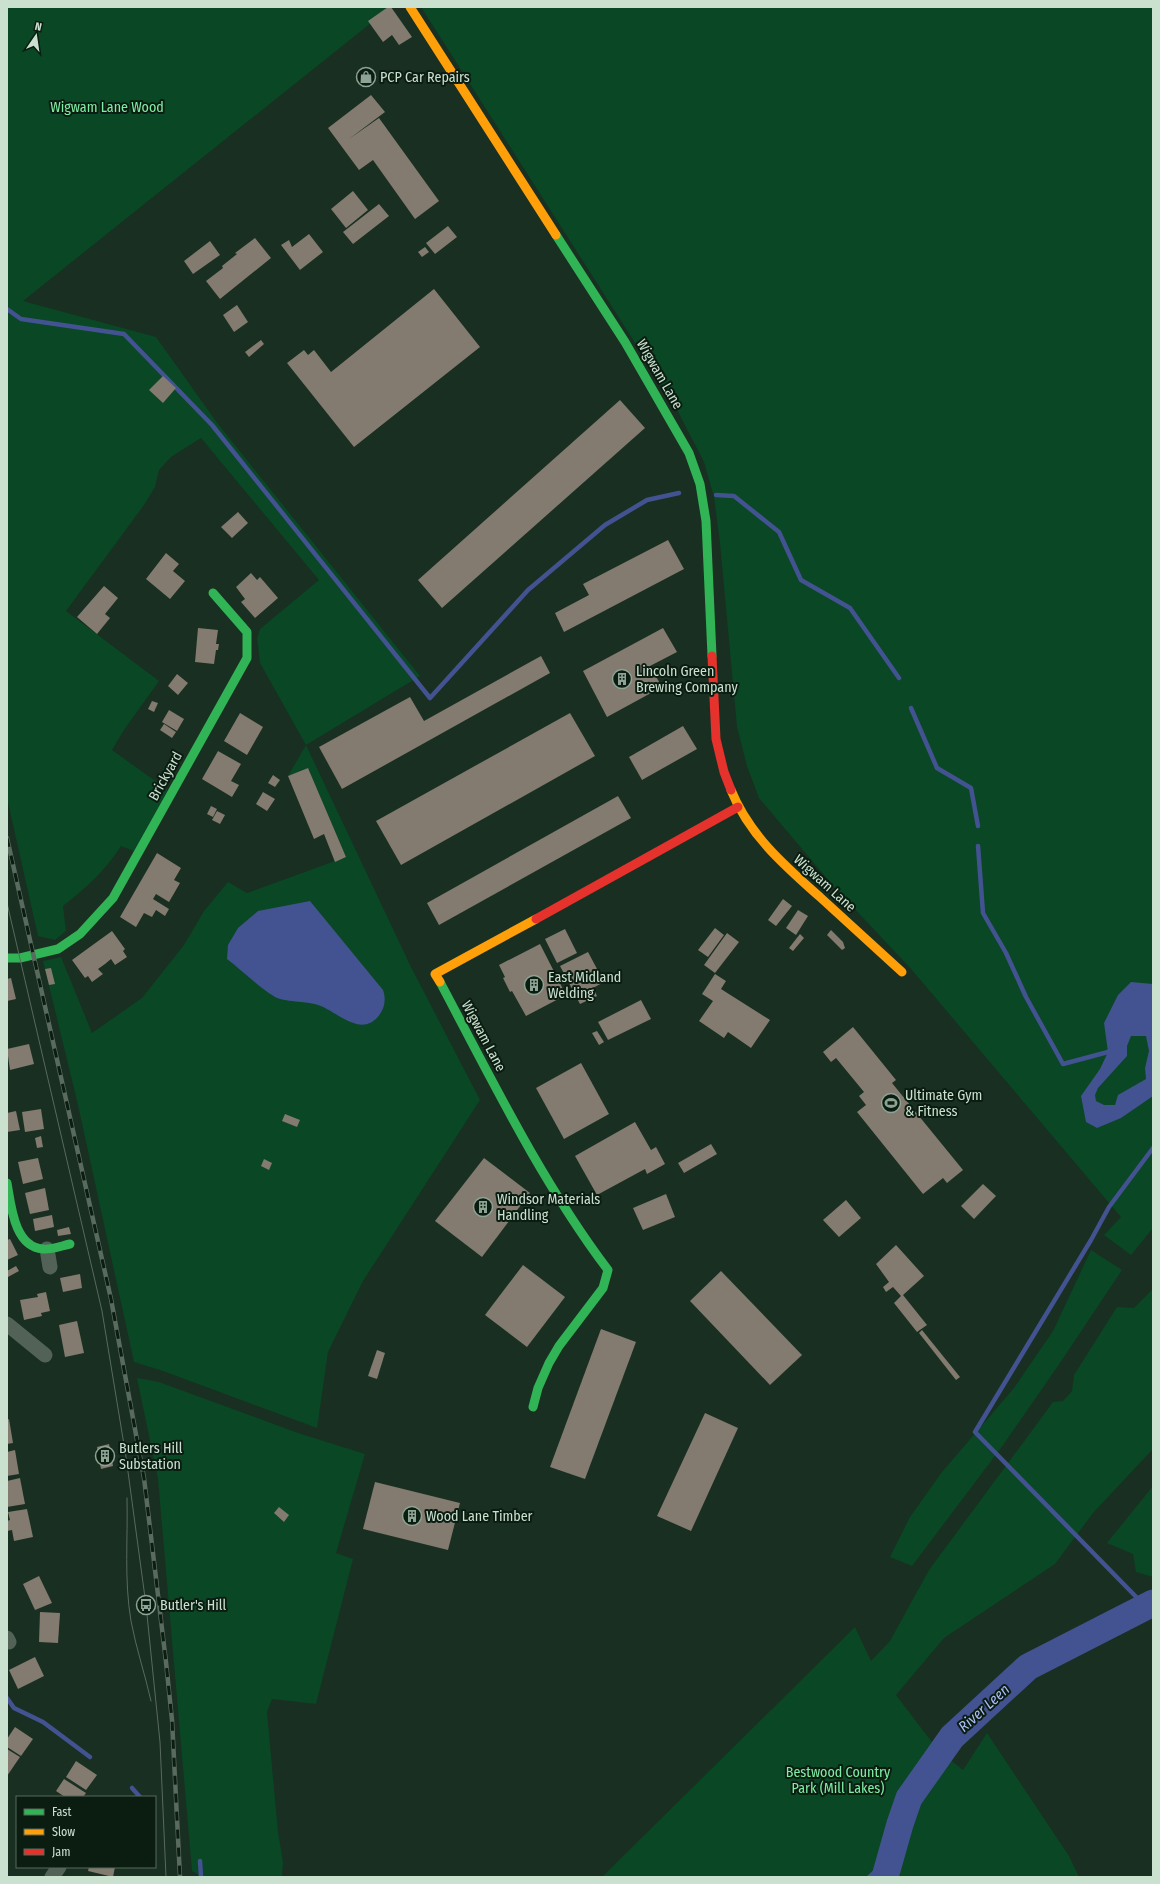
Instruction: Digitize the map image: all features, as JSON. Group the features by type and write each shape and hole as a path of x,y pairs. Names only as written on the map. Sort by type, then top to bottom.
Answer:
{"street":[{"name":"Wigwam Lane","path":"410,7 625,342 689,453 700,484 706,521 716,739 724,772 738,807 757,836 777,858 902,972"},
{"name":"Brickyard","path":"7,958 20,958 43,954 58,949 80,934 113,898 246,658 248,644 247,632 213,592"},
{"name":"Wigwam Lane","path":"533,1407 538,1388 552,1358 559,1346 603,1288 608,1270 580,1232 538,1164 435,974 738,807"},
{"path":"7,1183 18,1230 22,1238 34,1248 48,1249 70,1244"},
{"path":"48,1249 50,1267"},
{"path":"7,1324 45,1355"}],"green space":[{"name":"Wigwam Lane Wood","path":"7,7 391,7 23,301 156,337 218,424 420,676 306,745 260,663 257,638 260,629 319,580 201,438 171,457 159,470 155,487 144,505 66,611 159,681 124,730 112,750 168,790 134,851 121,846 95,879 63,906 66,931 55,940 38,936 7,798"},
{"path":"421,7 1153,7 1153,1228 1131,1255 1104,1235 1121,1217 912,970 835,888 759,798 747,766 737,727 720,543 714,497 704,462 674,404"},
{"path":"306,745 411,967 480,1100 363,1281 328,1352 317,1428 163,1371 134,1362 78,1105 43,961 61,957 92,1033 142,998 184,945 204,911 228,882 247,893 346,857 308,768 288,776"},
{"path":"1091,1250 1122,1270 1001,1448 912,1566 890,1557 910,1517 942,1472 1014,1388 1053,1331"},
{"name":"Bestwood Country Park (Mill Lakes)","path":"1152,1290 1153,1449 1093,1513 1055,1564 944,1638 896,1695 938,1750 963,1770 987,1733 1069,1856 1079,1877 602,1877 855,1627 871,1661 890,1641 929,1570 1053,1402 1063,1401 1072,1391 1074,1375 1117,1307 1134,1308"},
{"path":"137,1378 159,1382 298,1433 365,1454 336,1553 353,1559 316,1704 272,1699 267,1712 278,1832 283,1862 282,1877 202,1877 192,1871 158,1479"},
{"path":"1153,1486 1153,1577 1136,1572 1133,1554 1107,1543"}],"water":[{"path":"310,901 383,990 385,999 384,1005 380,1014 373,1021 365,1024 357,1024 349,1022 318,1005 279,999 263,989 227,959 228,945 238,928 258,911"},
{"path":"1131,982 1153,984 1153,1096 1121,1118 1097,1128 1086,1122 1081,1096 1100,1069 1108,1052 1104,1023 1118,995","holes":["1131,1036 1146,1036 1149,1051 1145,1068 1146,1079 1118,1095 1115,1105 1104,1105 1096,1101 1095,1095 1098,1088 1127,1056 1127,1046"]},
{"path":"881,1863 896,1868 896,1877 866,1877"}],"building":[{"path":"388,7 391,7 412,37 399,45 392,35 383,42 368,21"},
{"path":"371,95 385,112 349,139 379,118 439,201 415,219 373,160 359,170 328,128"},
{"path":"353,191 368,210 346,228 331,209"},
{"path":"379,204 389,216 353,244 343,232"},
{"path":"448,226 457,237 435,254 426,243"},
{"path":"309,234 323,252 300,270 281,245 289,240 292,247"},
{"path":"255,238 271,258 220,299 206,281 223,268 222,266 237,254 235,253"},
{"path":"210,241 220,255 193,274 184,261"},
{"path":"425,247 429,252 422,257 418,252"},
{"path":"434,289 480,347 354,447 287,363 304,350 308,355 314,350 331,372"},
{"path":"237,305 248,322 234,332 223,315"},
{"path":"261,340 264,344 249,357 245,352"},
{"path":"163,376 176,388 163,403 149,390"},
{"path":"620,400 645,428 442,608 418,580"},
{"path":"238,512 248,523 232,538 221,527"},
{"path":"668,540 684,569 564,632 555,613 589,595 583,584"},
{"path":"166,553 179,564 173,571 185,581 170,599 146,579"},
{"path":"251,573 257,580 260,577 278,598 255,618 241,602 245,599 236,587"},
{"path":"104,586 118,598 105,614 110,618 97,634 77,617"},
{"path":"198,628 218,630 216,644 219,644 218,650 216,650 214,664 195,662"},
{"name":"Lincoln Green Brewing Company","path":"663,628 677,652 650,666 662,687 607,717 583,671"},
{"path":"541,656 550,673 342,789 319,747 410,697 424,721"},
{"path":"177,674 188,683 178,695 168,686"},
{"path":"152,701 158,703 154,712 148,709"},
{"path":"169,710 184,719 177,731 162,722"},
{"path":"240,713 263,727 247,755 224,741"},
{"path":"570,713 595,756 401,865 376,821"},
{"path":"164,724 176,732 172,738 160,730"},
{"path":"683,726 697,749 642,780 629,757"},
{"path":"218,751 241,764 231,781 239,785 232,797 202,779"},
{"path":"308,768 346,857 335,862 324,834 314,839 288,776"},
{"path":"273,775 280,780 275,787 268,783"},
{"path":"263,792 275,799 267,811 256,804"},
{"path":"618,796 631,818 439,925 427,903"},
{"path":"211,806 217,809 213,817 207,814"},
{"path":"217,811 225,815 220,824 212,820"},
{"path":"157,853 181,868 174,880 180,883 169,902 156,894 153,899 169,909 165,916 156,910 152,917 144,913 136,927 120,917"},
{"path":"783,899 792,906 776,926 768,920"},
{"path":"798,910 808,916 796,935 786,928"},
{"path":"715,928 724,935 708,957 698,950"},
{"path":"565,929 577,953 557,963 545,939"},
{"path":"831,930 843,942 845,948 842,950 827,935"},
{"path":"112,931 125,949 123,951 127,957 115,965 111,959 98,969 103,974 92,982 88,976 85,978 72,960"},
{"path":"727,933 739,942 715,973 704,965"},
{"path":"800,934 804,938 793,951 789,948"},
{"name":"East Midland Welding","path":"540,944 566,995 526,1016 512,991 510,992 503,978 505,977 499,965"},
{"path":"588,952 604,982 593,988 597,996 580,1004 560,966"},
{"path":"51,968 55,984 49,985 45,969"},
{"path":"715,974 726,981 721,989 770,1020 751,1048 728,1032 724,1038 699,1021 713,1001 702,994"},
{"path":"11,978 16,999 7,1001 7,979"},
{"path":"641,1000 651,1019 608,1040 598,1022"},
{"path":"853,1027 896,1080 892,1083 963,1170 947,1183 943,1178 923,1194 857,1112 866,1105 859,1096 864,1092 836,1058 831,1062 823,1052"},
{"path":"597,1031 604,1042 599,1045 592,1033"},
{"path":"29,1044 34,1064 10,1070 7,1049"},
{"path":"581,1063 609,1114 564,1139 536,1088"},
{"path":"41,1109 44,1129 25,1132 22,1112"},
{"path":"16,1111 20,1130 7,1132 7,1113"},
{"path":"285,1114 300,1120 297,1127 282,1121"},
{"path":"635,1122 651,1150 656,1147 665,1164 647,1174 645,1169 597,1195 575,1156"},
{"path":"41,1136 43,1147 37,1148 35,1138"},
{"path":"711,1144 717,1154 684,1173 678,1163"},
{"path":"38,1158 43,1179 23,1184 18,1162"},
{"name":"Windsor Materials Handling","path":"484,1158 530,1193 482,1257 435,1221"},
{"path":"264,1159 272,1163 269,1170 261,1166"},
{"path":"983,1184 996,1196 974,1219 961,1206"},
{"path":"45,1188 49,1210 30,1214 25,1193"},
{"path":"666,1194 675,1217 643,1230 633,1208"},
{"path":"846,1200 861,1218 839,1237 823,1220"},
{"path":"52,1215 54,1227 35,1231 33,1219"},
{"path":"69,1227 71,1234 58,1236 57,1230"},
{"path":"10,1239 18,1255 7,1260 7,1240"},
{"path":"896,1245 924,1276 903,1295 927,1325 917,1332 894,1303 901,1296 893,1287 886,1292 883,1287 889,1282 876,1264"},
{"path":"523,1265 565,1297 527,1347 485,1315"},
{"path":"16,1266 19,1271 8,1277 7,1271"},
{"path":"721,1271 802,1355 770,1385 690,1301"},
{"path":"80,1274 82,1288 63,1292 60,1278"},
{"path":"46,1292 50,1311 41,1313 42,1316 24,1320 20,1300 38,1297 37,1294"},
{"path":"77,1321 84,1353 65,1357 59,1325"},
{"path":"601,1329 636,1342 585,1479 550,1467"},
{"path":"922,1330 960,1377 956,1380 919,1333"},
{"path":"377,1350 385,1353 377,1379 368,1376"},
{"path":"705,1413 738,1428 691,1531 657,1516"},
{"path":"9,1419 13,1443 7,1444 7,1420"},
{"name":"Butlers Hill Substation","path":"109,1444 113,1466 101,1469 97,1447"},
{"path":"15,1450 19,1474 7,1476 7,1452"},
{"path":"20,1478 25,1504 7,1507 7,1481"},
{"name":"Wood Lane Timber","path":"375,1482 460,1503 448,1550 363,1529"},
{"path":"279,1507 289,1515 284,1522 274,1513"},
{"path":"27,1509 33,1537 14,1541 12,1530 7,1531 7,1521 10,1520 8,1512"},
{"path":"39,1576 52,1603 35,1610 23,1584"},
{"path":"40,1612 60,1613 58,1643 39,1642"},
{"path":"35,1657 44,1676 18,1689 9,1670"},
{"path":"15,1727 33,1739 21,1756 7,1747 7,1739"},
{"path":"7,1749 20,1757 7,1776"},
{"path":"76,1761 97,1775 86,1790 66,1777"},
{"path":"64,1779 86,1793 84,1796 64,1796 56,1791"},
{"path":"89,1868 115,1868 113,1877 88,1871"}],"waterway":[{"path":"7,309 21,319 124,334 212,425 430,698 528,590 605,525 647,500 679,493"},
{"path":"716,495 734,496 779,532 801,580 850,608 899,678"},
{"path":"911,708 937,768 971,788 978,826"},
{"path":"978,846 983,913 1006,953 1026,997 1063,1064 1108,1052 1112,1048"},
{"path":"1146,1607 975,1432 1091,1240 1109,1207 1153,1148"},
{"name":"River Leen","path":"885,1877 909,1798 952,1737 1028,1667 1153,1603"},
{"path":"7,1698 14,1708 43,1722 90,1757"},
{"path":"132,1788 139,1796"},
{"path":"200,1861 201,1877"}],"tram line":[{"path":"7,903 102,1311 126,1457 146,1605 160,1742 166,1877"},
{"path":"127,1498 127,1575 129,1606 133,1631 151,1701"}],"railway":[{"path":"7,838 111,1299 144,1478 172,1720 180,1877"}],"traffic: fast":[{"path":"556,235 625,342 689,453 700,484 706,521 712,656"},
{"path":"7,958 20,958 58,949 80,934 113,898 247,658 247,632 213,593"},
{"path":"440,982 498,1093 539,1166 584,1236 608,1270 603,1288 559,1346 549,1363 538,1388 533,1407"},
{"path":"7,1183 16,1224 26,1241 33,1246 43,1249 70,1244"}],"traffic: slow":[{"path":"410,7 556,235"},
{"path":"731,790 758,836 781,862 902,972"},
{"path":"440,982 435,974 536,919"}],"traffic: jam":[{"path":"712,656 716,739 724,772 731,790"},
{"path":"536,919 738,807"}],"place":[{"name":"PCP Car Repairs","path":"366,77"},
{"name":"Lincoln Green Brewing Company","path":"622,679"},
{"name":"East Midland Welding","path":"534,985"},
{"name":"Ultimate Gym & Fitness","path":"891,1103"},
{"name":"Windsor Materials Handling","path":"483,1207"},
{"name":"Butlers Hill Substation","path":"105,1456"},
{"name":"Wood Lane Timber","path":"412,1516"},
{"name":"Butler's Hill","path":"146,1605"}]}
